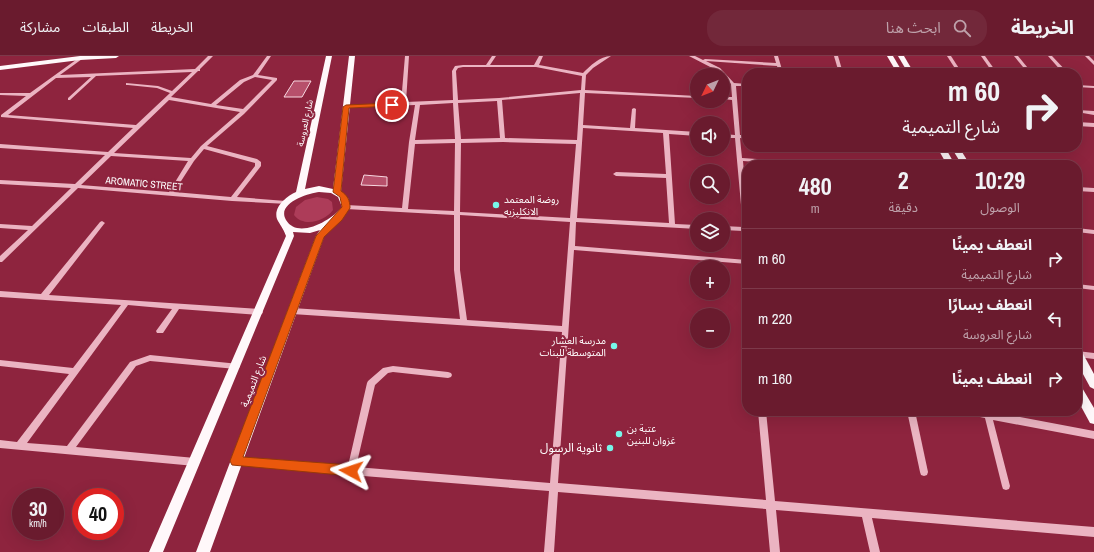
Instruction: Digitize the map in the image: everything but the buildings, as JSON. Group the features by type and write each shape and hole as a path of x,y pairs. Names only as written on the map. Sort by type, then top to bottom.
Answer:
{"main road":[{"path":"0,68 80,58 116,56"},
{"name":"شارع العروسة","path":"300,193 329,56"},
{"path":"890,56 897,68"},
{"path":"901,56 908,68"},
{"path":"337,192 346,107 354,57"},
{"path":"320,189 337,192 343,196 346,202 346,208 339,218 323,227 312,229 293,229 281,219 280,213 286,203 300,193 320,189"},
{"name":"شارع التميمية","path":"203,552 320,236 333,222"},
{"name":"شارع التميمية","path":"156,552 290,236 287,225"},
{"path":"1082,362 1094,384"},
{"path":"1082,397 1094,419"}],"street":[{"path":"0,260 211,56"},
{"path":"255,76 269,56"},
{"path":"404,104 407,56"},
{"path":"486,66 493,57 498,56"},
{"path":"536,66 541,56"},
{"path":"549,552 584,75 591,67 609,56"},
{"path":"691,56 718,69 733,84 742,85"},
{"path":"776,56 779,68"},
{"path":"836,56 840,68"},
{"path":"949,56 957,68"},
{"path":"982,56 991,68"},
{"path":"1016,56 1026,68"},
{"path":"1050,56 1061,68"},
{"path":"1087,56 1093,61"},
{"path":"2,117 80,58"},
{"path":"701,60 778,65"},
{"path":"464,322 457,270 458,141 457,101 454,71 457,67 463,66 536,66 584,75"},
{"path":"56,76 198,70"},
{"path":"70,99 95,75"},
{"path":"170,194 192,160 203,147 243,111 275,79 255,76 242,81 212,106"},
{"path":"128,84 158,87 173,93"},
{"path":"733,84 742,177"},
{"path":"1082,86 1094,87"},
{"path":"346,107 418,104 583,90 690,97"},
{"path":"0,94 32,95"},
{"path":"167,98 243,111"},
{"path":"499,98 504,140"},
{"path":"405,211 412,142 418,104"},
{"path":"632,130 634,109"},
{"path":"1082,112 1094,113"},
{"path":"2,117 138,127"},
{"path":"1082,125 1094,126"},
{"path":"580,126 690,134"},
{"path":"666,132 672,225"},
{"path":"730,136 742,137"},
{"path":"412,142 504,140 579,142"},
{"path":"0,146 192,160"},
{"path":"203,147 258,162 258,166 232,199"},
{"path":"740,159 753,160"},
{"path":"616,174 669,176"},
{"name":"AROMATIC STREET","path":"0,182 76,186 286,203"},
{"path":"1082,189 1094,190"},
{"path":"346,208 690,226"},
{"path":"42,297 102,224"},
{"path":"0,226 33,228"},
{"path":"730,228 742,229"},
{"path":"1082,231 1094,232"},
{"path":"571,248 742,262"},
{"path":"1082,287 1094,288"},
{"path":"0,294 259,312"},
{"path":"20,446 126,302"},
{"path":"160,331 177,306"},
{"path":"292,311 565,329"},
{"path":"1082,354 1094,356"},
{"path":"69,450 134,364 138,361 150,358 236,366"},
{"path":"0,363 74,371"},
{"path":"351,471 372,383 375,380 386,370 393,369 448,375"},
{"path":"762,416 775,552"},
{"path":"912,416 924,472"},
{"path":"988,416 1006,486"},
{"path":"993,416 1094,435"},
{"path":"0,444 195,462"},
{"path":"236,461 1094,532"},
{"path":"866,514 875,552"}],"shaded area":[{"path":"317,197 328,199 332,202 333,210 329,214 314,222 303,221 294,215 296,207 305,200"}],"place":[{"name":"روضة المعتمد الانكليزيه","path":"496,205"},
{"name":"مدرسة العشار المتوسطة للبنات","path":"614,346"},
{"name":"عتبة بن غزوان للبنين","path":"619,434"},
{"name":"ثانوية الرسول","path":"610,448"}],"route":[{"path":"351,471 236,461 320,236 333,222 339,218 346,208 346,202 343,196 337,192 346,107 392,105"}]}
